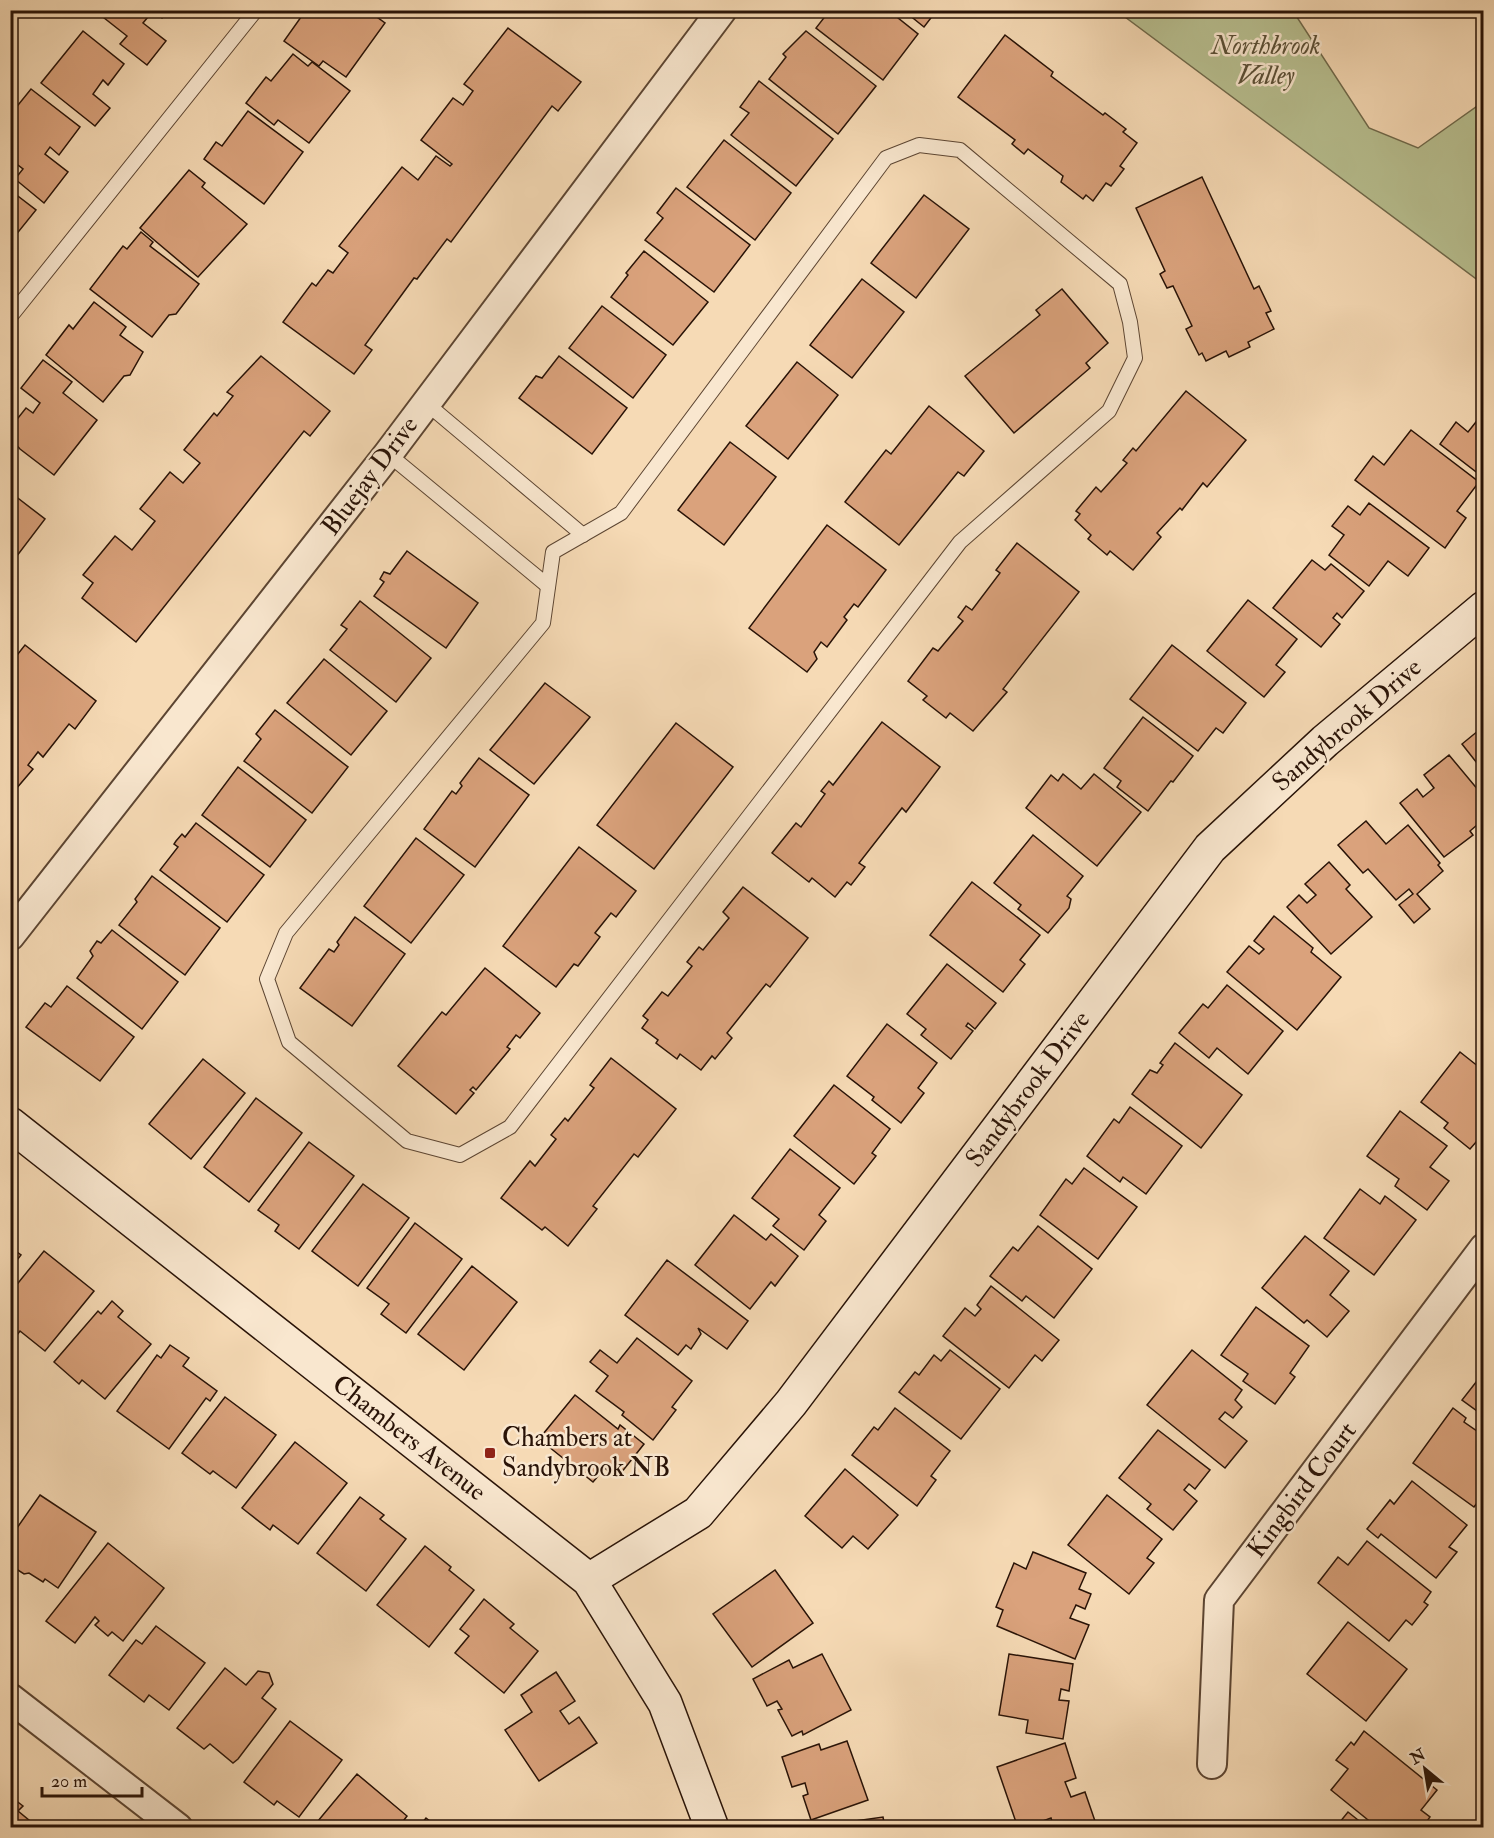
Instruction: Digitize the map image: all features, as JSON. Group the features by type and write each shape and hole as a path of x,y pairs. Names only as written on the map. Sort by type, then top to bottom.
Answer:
{"street":[{"name":"Bluejay Drive","path":"10,936 388,454 722,10"},
{"name":"Sandybrook Drive","path":"589,1580 698,1513 791,1403 1210,848 1325,741 1484,608"},
{"name":"Chambers Avenue","path":"10,1124 589,1580 665,1703 712,1827"},
{"name":"Kingbird Court","path":"1212,1764 1219,1600 1484,1248"},
{"path":"10,1698 178,1827"}],"lane":[{"path":"10,317 256,10"},
{"path":"919,145 960,150 1120,284 1130,322 1135,358 1109,411 960,542 510,1127 460,1155 407,1141 289,1042 267,979 286,933 543,623 553,552 583,535 621,513 886,158 919,145"},
{"path":"426,403 583,535"},
{"path":"388,454 548,586"}],"green space":[{"name":"Northbrook Valley","path":"1117,11 1293,11 1369,128 1418,148 1483,102 1483,284"}],"building":[{"path":"94,10 168,10 162,18 153,11 143,23 166,41 147,65 120,44 127,36"},
{"path":"306,10 367,10 385,23 346,77 323,61 319,66 284,41"},
{"path":"830,10 888,10 918,34 883,80 816,28"},
{"path":"903,10 937,10 924,27"},
{"path":"508,28 581,82 558,111 552,106 451,242 447,239 417,279 414,278 365,345 372,350 354,374 283,322 312,283 316,286 328,270 333,273 348,253 339,246 402,167 418,180 436,156 450,166 452,164 421,140 453,98 463,105 473,91 464,84"},
{"path":"83,31 124,64 108,85 103,80 93,94 110,108 95,126 41,83"},
{"path":"806,31 876,86 838,134 769,79 786,57 783,54"},
{"path":"1005,35 1053,72 1051,76 1103,115 1105,113 1126,129 1123,132 1137,143 1120,166 1124,169 1111,186 1106,183 1093,201 1086,195 1083,199 1061,182 1063,176 1028,149 1024,154 1012,144 1015,140 958,97"},
{"path":"293,54 308,66 312,62 350,91 309,143 278,120 274,125 246,103 266,77 271,81"},
{"path":"759,81 833,139 796,186 731,135 749,113 740,107"},
{"path":"31,89 80,127 59,155 50,147 45,154 68,172 44,203 15,179 23,169 10,159 10,115"},
{"path":"248,111 303,152 264,204 204,159 216,142 222,146"},
{"path":"724,140 791,193 755,240 687,187"},
{"path":"189,170 205,183 202,187 247,224 198,277 140,228"},
{"path":"1202,177 1254,289 1259,286 1271,311 1266,313 1274,329 1248,342 1250,347 1229,357 1226,351 1206,361 1202,353 1199,355 1186,329 1192,326 1173,286 1167,288 1160,274 1165,271 1136,208"},
{"path":"676,188 750,245 714,292 645,240 663,218 657,213"},
{"path":"10,190 36,210 15,236 10,232"},
{"path":"924,195 969,229 916,298 871,263"},
{"path":"141,232 153,242 150,246 199,284 176,314 169,315 152,337 90,289 123,246 127,249"},
{"path":"644,251 708,302 673,345 611,297 628,275 626,273"},
{"path":"862,279 904,312 852,378 810,345"},
{"path":"1062,289 1108,343 1086,363 1090,368 1014,433 965,376 1040,315 1036,310"},
{"path":"94,302 126,327 120,335 143,352 130,375 124,376 103,402 46,355 69,325 73,329"},
{"path":"602,306 666,355 633,398 569,348"},
{"path":"261,356 330,411 310,436 304,431 136,642 82,598 93,583 83,575 115,536 132,550 155,521 140,509 170,472 183,483 200,463 184,450 214,413 217,416 233,396 227,392"},
{"path":"559,356 627,408 592,454 519,398 536,376 542,378"},
{"path":"43,360 72,382 63,393 97,420 54,475 20,449 12,440 15,435 10,431 26,408 33,413 40,403 21,388"},
{"path":"797,362 838,395 788,459 746,426"},
{"path":"1186,391 1246,440 1207,487 1203,483 1182,510 1180,508 1157,533 1161,537 1133,570 1110,551 1107,555 1088,539 1091,535 1075,520 1080,514 1076,511 1096,487 1101,492 1127,463 1123,460 1133,448 1136,451"},
{"path":"929,406 984,451 964,476 958,472 899,545 845,502 886,450 891,454"},
{"path":"1484,412 1484,478 1440,444 1456,422 1468,432"},
{"path":"1411,430 1479,482 1457,511 1466,518 1445,548 1355,480 1373,456 1384,465"},
{"path":"730,442 776,477 724,545 678,510"},
{"path":"10,492 45,519 10,565"},
{"path":"1369,503 1429,548 1408,576 1388,561 1369,586 1329,555 1344,535 1332,526 1348,506 1360,515"},
{"path":"827,525 886,570 858,607 854,604 844,617 847,620 827,647 821,642 814,652 817,659 807,672 749,628"},
{"path":"1017,543 1079,592 1003,689 1007,692 973,731 950,713 946,718 923,700 927,696 908,681 933,648 938,651 963,621 958,617 966,606 972,610 1000,573 996,570"},
{"path":"407,551 478,603 446,648 374,596 384,582 380,579 384,572 390,574"},
{"path":"1312,560 1325,570 1331,564 1364,591 1342,618 1337,613 1333,618 1340,624 1321,647 1273,608"},
{"path":"1248,600 1297,639 1276,665 1285,672 1264,697 1207,651"},
{"path":"360,601 431,658 396,702 330,650 347,629 341,625"},
{"path":"25,645 96,701 75,729 69,724 43,757 38,752 28,765 33,769 10,796 10,664"},
{"path":"1172,645 1246,703 1223,733 1216,728 1198,751 1130,699"},
{"path":"324,659 387,711 351,755 287,703"},
{"path":"545,683 590,717 534,784 490,750"},
{"path":"275,710 348,767 312,813 244,761 261,739 256,734"},
{"path":"1143,717 1193,756 1148,811 1117,787 1121,781 1104,768"},
{"path":"882,722 940,767 906,812 902,808 859,863 865,867 851,885 847,882 835,897 812,878 809,882 772,853 796,823 801,827 825,794 821,791 829,781 833,785"},
{"path":"676,723 733,767 654,869 597,825"},
{"path":"1484,726 1484,772 1462,744"},
{"path":"1449,755 1484,797 1484,819 1470,831 1473,835 1444,857 1400,803 1417,789 1423,797 1434,788 1424,775"},
{"path":"479,758 529,795 475,867 424,829 452,791 456,794 462,786 460,783"},
{"path":"238,767 306,820 270,867 202,815"},
{"path":"1063,774 1081,789 1094,774 1141,812 1097,866 1026,808 1051,775 1058,781"},
{"path":"1366,821 1386,844 1408,825 1440,863 1438,865 1443,871 1417,894 1430,909 1414,923 1399,905 1413,894 1409,889 1396,900 1368,869 1363,873 1338,845"},
{"path":"196,823 264,875 227,922 160,870 178,847 174,844 176,841 182,834 185,837"},
{"path":"1033,835 1083,876 1067,896 1071,899 1069,908 1048,933 1018,909 1021,905 994,883"},
{"path":"416,838 464,875 411,943 364,906"},
{"path":"579,847 636,891 616,917 611,913 595,933 600,937 578,966 574,964 556,987 503,946"},
{"path":"1329,862 1350,885 1346,889 1372,917 1331,954 1287,907 1299,895 1307,903 1316,895 1305,884"},
{"path":"152,876 220,928 185,975 119,925 137,902 135,899"},
{"path":"972,882 1040,935 1020,960 1025,964 1003,992 930,935"},
{"path":"743,887 808,938 770,987 766,984 727,1033 732,1038 715,1059 712,1056 701,1070 680,1054 677,1059 656,1043 658,1040 642,1028 648,1020 643,1016 662,992 668,996 692,966 687,962 699,947 703,950 729,918 723,912"},
{"path":"1274,916 1313,948 1311,952 1341,977 1297,1030 1227,972 1249,946 1259,954 1264,949 1254,941"},
{"path":"355,917 405,954 352,1026 300,988 329,949 334,952 339,945 337,942"},
{"path":"112,930 178,982 142,1029 77,978 93,956 90,951 97,941 101,943"},
{"path":"947,964 996,1003 975,1029 968,1023 966,1026 973,1031 951,1059 921,1035 926,1029 907,1014"},
{"path":"485,968 540,1013 520,1038 516,1035 507,1047 510,1049 476,1090 473,1087 470,1090 474,1093 456,1114 398,1066 442,1012 446,1015"},
{"path":"1227,985 1283,1031 1248,1074 1217,1048 1209,1058 1179,1033 1203,1004 1208,1008"},
{"path":"67,986 134,1037 100,1081 26,1027 45,1003 51,1007"},
{"path":"887,1024 937,1063 918,1088 924,1093 901,1123 872,1100 874,1097 847,1076"},
{"path":"1175,1043 1242,1095 1201,1148 1132,1094 1150,1070 1157,1073 1163,1065 1160,1063"},
{"path":"1460,1052 1484,1071 1484,1133 1470,1149 1444,1128 1448,1123 1421,1102"},
{"path":"611,1058 676,1109 638,1157 634,1154 593,1206 597,1209 568,1246 545,1227 542,1230 501,1198 530,1161 535,1166 556,1139 551,1135 565,1118 568,1121 594,1088 590,1085"},
{"path":"203,1059 245,1093 191,1159 149,1124"},
{"path":"834,1085 890,1129 872,1153 876,1156 854,1184 794,1136"},
{"path":"256,1098 302,1133 249,1202 204,1167"},
{"path":"1130,1107 1182,1146 1146,1194 1123,1177 1120,1182 1087,1156 1114,1119 1119,1123"},
{"path":"1400,1111 1447,1146 1430,1167 1449,1181 1427,1210 1395,1186 1399,1179 1367,1156"},
{"path":"309,1142 354,1176 299,1249 275,1231 279,1225 258,1210"},
{"path":"790,1149 840,1188 819,1215 826,1221 804,1250 773,1226 779,1219 752,1198"},
{"path":"1084,1168 1137,1207 1098,1259 1040,1215 1066,1179 1072,1184"},
{"path":"363,1184 409,1218 358,1286 312,1251"},
{"path":"1360,1189 1380,1204 1385,1196 1416,1220 1374,1275 1324,1238"},
{"path":"734,1215 766,1240 771,1234 798,1256 775,1286 771,1282 750,1309 695,1265"},
{"path":"415,1223 462,1259 406,1333 381,1314 389,1304 367,1288"},
{"path":"1038,1226 1092,1269 1054,1318 1026,1296 1022,1301 990,1276 1013,1247 1018,1251"},
{"path":"1305,1236 1349,1271 1330,1295 1349,1311 1327,1337 1307,1320 1304,1323 1262,1288"},
{"path":"10,1247 21,1255 10,1269"},
{"path":"44,1251 94,1291 45,1351 20,1331 17,1335 10,1330 10,1293"},
{"path":"667,1260 748,1321 727,1349 698,1328 701,1334 691,1349 686,1345 678,1355 625,1315"},
{"path":"472,1266 517,1302 464,1370 418,1334"},
{"path":"991,1286 1059,1340 1042,1361 1035,1355 1009,1388 943,1336 965,1308 975,1316 981,1309 977,1305"},
{"path":"112,1301 123,1311 118,1317 151,1344 105,1399 82,1380 79,1384 54,1362 98,1311 101,1314"},
{"path":"1256,1307 1309,1346 1290,1373 1295,1377 1275,1404 1243,1381 1248,1374 1221,1355"},
{"path":"637,1338 692,1381 672,1407 676,1410 653,1440 622,1415 624,1412 596,1391 608,1376 590,1362 600,1350 617,1363"},
{"path":"170,1345 189,1358 183,1366 217,1391 210,1401 206,1398 169,1449 117,1411 157,1355 161,1358"},
{"path":"950,1350 1000,1389 961,1439 899,1392 915,1372 919,1375 934,1355 941,1361"},
{"path":"1192,1350 1242,1390 1235,1400 1242,1407 1233,1418 1225,1412 1219,1419 1247,1441 1225,1468 1147,1405"},
{"path":"1484,1372 1484,1416 1462,1400"},
{"path":"575,1395 618,1429 620,1425 644,1444 621,1473 614,1467 609,1472 605,1468 593,1482 539,1439"},
{"path":"225,1397 276,1435 236,1488 213,1471 210,1474 182,1453"},
{"path":"895,1408 950,1451 931,1476 936,1480 917,1506 852,1455 874,1427 878,1430"},
{"path":"1453,1408 1466,1418 1464,1422 1484,1436 1484,1494 1474,1507 1413,1463"},
{"path":"1158,1430 1210,1470 1195,1489 1189,1484 1184,1490 1197,1501 1173,1530 1147,1509 1151,1504 1119,1478"},
{"path":"295,1442 347,1483 298,1544 273,1525 270,1530 242,1508"},
{"path":"10,1454 15,1455 10,1510"},
{"path":"845,1469 898,1515 868,1549 853,1536 842,1548 805,1516"},
{"path":"1412,1481 1467,1525 1449,1547 1457,1552 1436,1578 1381,1534 1378,1538 1367,1529 1390,1500 1394,1504"},
{"path":"40,1495 96,1532 58,1588 45,1579 43,1582 10,1565 10,1538"},
{"path":"1107,1495 1162,1539 1147,1558 1154,1563 1129,1594 1068,1545"},
{"path":"360,1497 384,1515 380,1519 406,1539 366,1591 317,1553"},
{"path":"1367,1541 1431,1592 1424,1602 1428,1605 1412,1625 1406,1620 1389,1641 1318,1583 1338,1557 1348,1565"},
{"path":"108,1543 164,1588 123,1641 112,1632 108,1636 95,1625 99,1621 95,1617 75,1643 46,1621"},
{"path":"425,1546 451,1567 449,1570 474,1590 429,1647 377,1605"},
{"path":"1033,1552 1086,1573 1079,1589 1091,1594 1085,1609 1076,1605 1070,1618 1089,1625 1075,1659 997,1626 1003,1610 996,1607 1014,1563 1026,1569"},
{"path":"775,1570 813,1623 752,1667 713,1614"},
{"path":"484,1599 514,1624 510,1628 538,1651 504,1693 455,1653 469,1636 460,1629"},
{"path":"1348,1622 1407,1669 1366,1721 1307,1674"},
{"path":"156,1626 205,1663 169,1710 149,1695 144,1702 109,1675 136,1640 142,1644"},
{"path":"822,1654 851,1710 803,1735 802,1731 792,1736 778,1710 782,1709 777,1701 767,1706 753,1679 789,1660 793,1668"},
{"path":"1009,1654 1073,1664 1069,1691 1061,1689 1059,1700 1069,1701 1063,1739 1026,1733 1028,1720 999,1715"},
{"path":"225,1668 246,1685 258,1671 269,1673 273,1684 262,1698 276,1709 233,1763 210,1744 204,1749 177,1728"},
{"path":"556,1672 575,1701 560,1711 569,1724 579,1717 597,1743 539,1781 505,1730 532,1712 521,1695"},
{"path":"290,1721 342,1760 299,1817 277,1801 274,1805 244,1782"},
{"path":"1364,1731 1437,1790 1421,1810 1430,1817 1422,1828 1378,1828 1331,1790 1348,1769 1336,1760 1351,1742 1354,1745"},
{"path":"847,1741 868,1800 811,1820 803,1796 808,1794 805,1783 792,1787 782,1757 819,1744 821,1750"},
{"path":"1065,1743 1076,1778 1065,1782 1071,1797 1085,1792 1095,1821 1077,1828 1054,1828 1051,1818 1018,1828 997,1767"},
{"path":"357,1774 407,1816 398,1828 314,1828 313,1827"},
{"path":"10,1796 23,1806 18,1811 30,1821 25,1828 10,1828"},
{"path":"1348,1812 1368,1828 1335,1828"},
{"path":"883,1817 885,1828 820,1828 820,1826"},
{"path":"426,1818 439,1828 418,1828"}],"place":[{"name":"Chambers at Sandybrook NB","path":"490,1453"}]}
